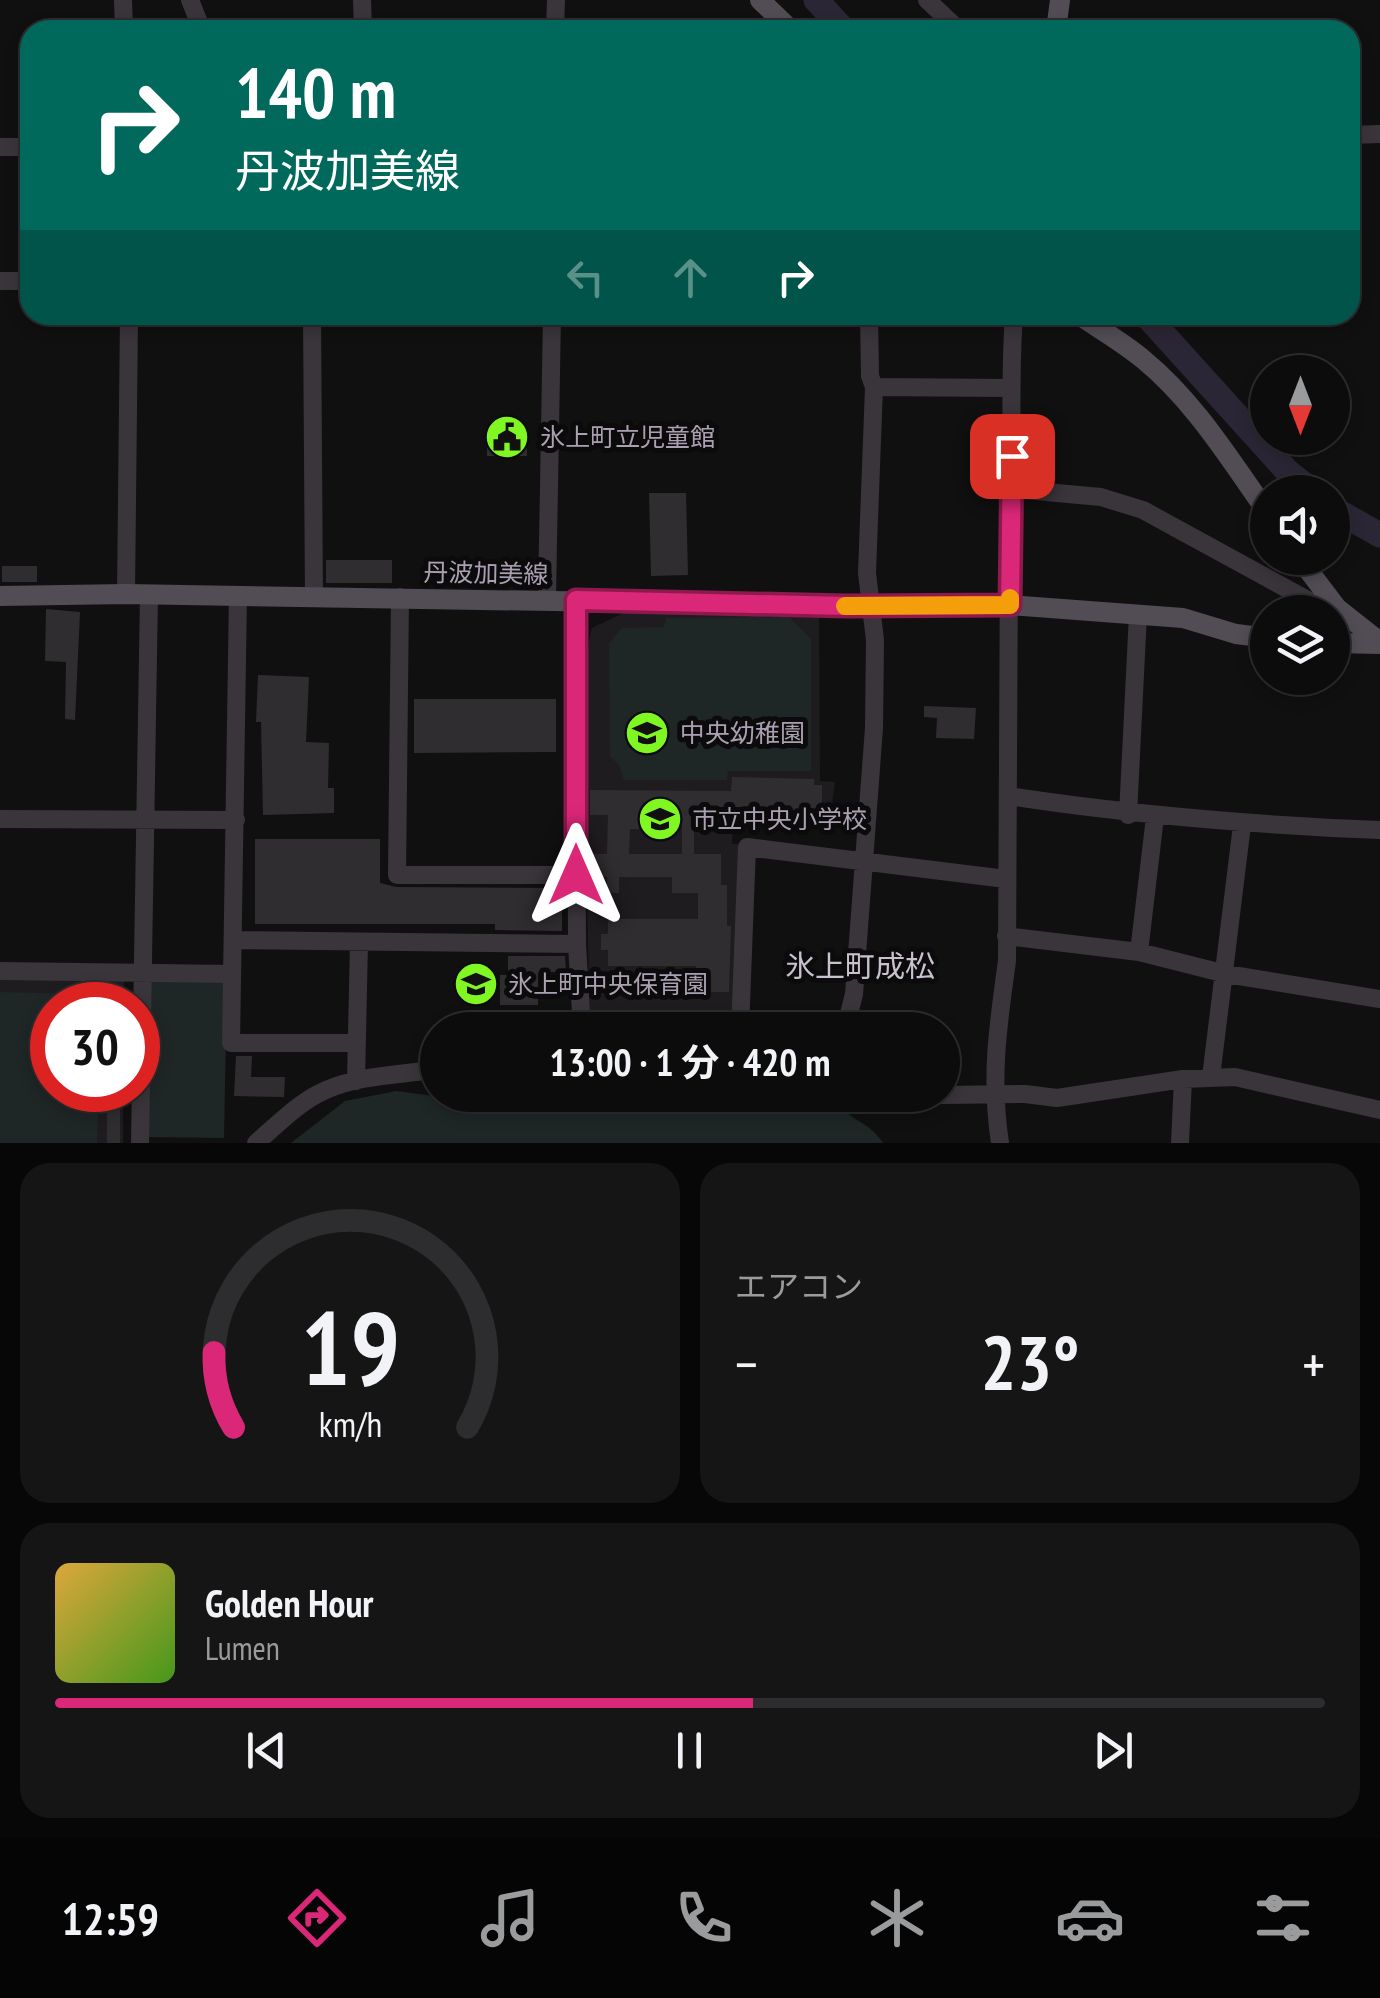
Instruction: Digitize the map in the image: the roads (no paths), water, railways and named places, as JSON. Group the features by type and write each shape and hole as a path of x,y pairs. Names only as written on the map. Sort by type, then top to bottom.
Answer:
{"main road":[{"path":"760,0 781,20"},
{"path":"1093,325 1144,360 1172,387 1250,488"},
{"path":"1312,575 1328,595"},
{"name":"丹波加美線","path":"0,596 149,594 847,606 1010,605 1184,618 1250,636"},
{"path":"1350,619 1380,643"},
{"path":"1350,642 1380,643"}],"street":[{"path":"927,0 948,20"},
{"path":"126,594 129,325"},
{"path":"312,325 314,596"},
{"path":"547,599 552,325"},
{"path":"849,1012 854,994 874,728 875,640 869,604 874,387 868,325"},
{"path":"1000,1143 992,1094 1006,936 1014,489 1009,388 1013,325"},
{"path":"874,387 1009,388"},
{"path":"1014,489 1101,497 1143,510 1299,595"},
{"path":"140,1143 149,594"},
{"path":"238,595 231,1044 356,1043"},
{"path":"400,598 397,874 576,875"},
{"path":"576,600 576,875 581,1012"},
{"path":"1128,814 1138,614"},
{"path":"1008,796 1128,814 1242,825 1380,830"},
{"path":"1139,952 1155,817"},
{"path":"0,819 236,820"},
{"path":"1210,1076 1242,825"},
{"path":"741,1012 746,848 1006,878"},
{"path":"1006,936 1139,952 1226,974 1380,999"},
{"path":"233,940 577,944"},
{"path":"356,1081 359,942"},
{"path":"0,970 232,974"},
{"path":"256,1143 307,1100 356,1081 420,1072"},
{"path":"960,1095 1057,1098 1182,1079 1234,1076 1380,1110"},
{"path":"1180,1143 1182,1079"}],"waterway":[{"path":"816,0 835,20"},
{"path":"1155,325 1292,475"},
{"path":"1350,518 1380,535"}],"place":[{"name":"氷上町立児童館","path":"507,437"},
{"name":"中央幼稚園","path":"647,733"},
{"name":"市立中央小学校","path":"660,819"},
{"name":"氷上町中央保育園","path":"476,984"}],"district":[{"name":"氷上町成松","path":"860,967"}]}
